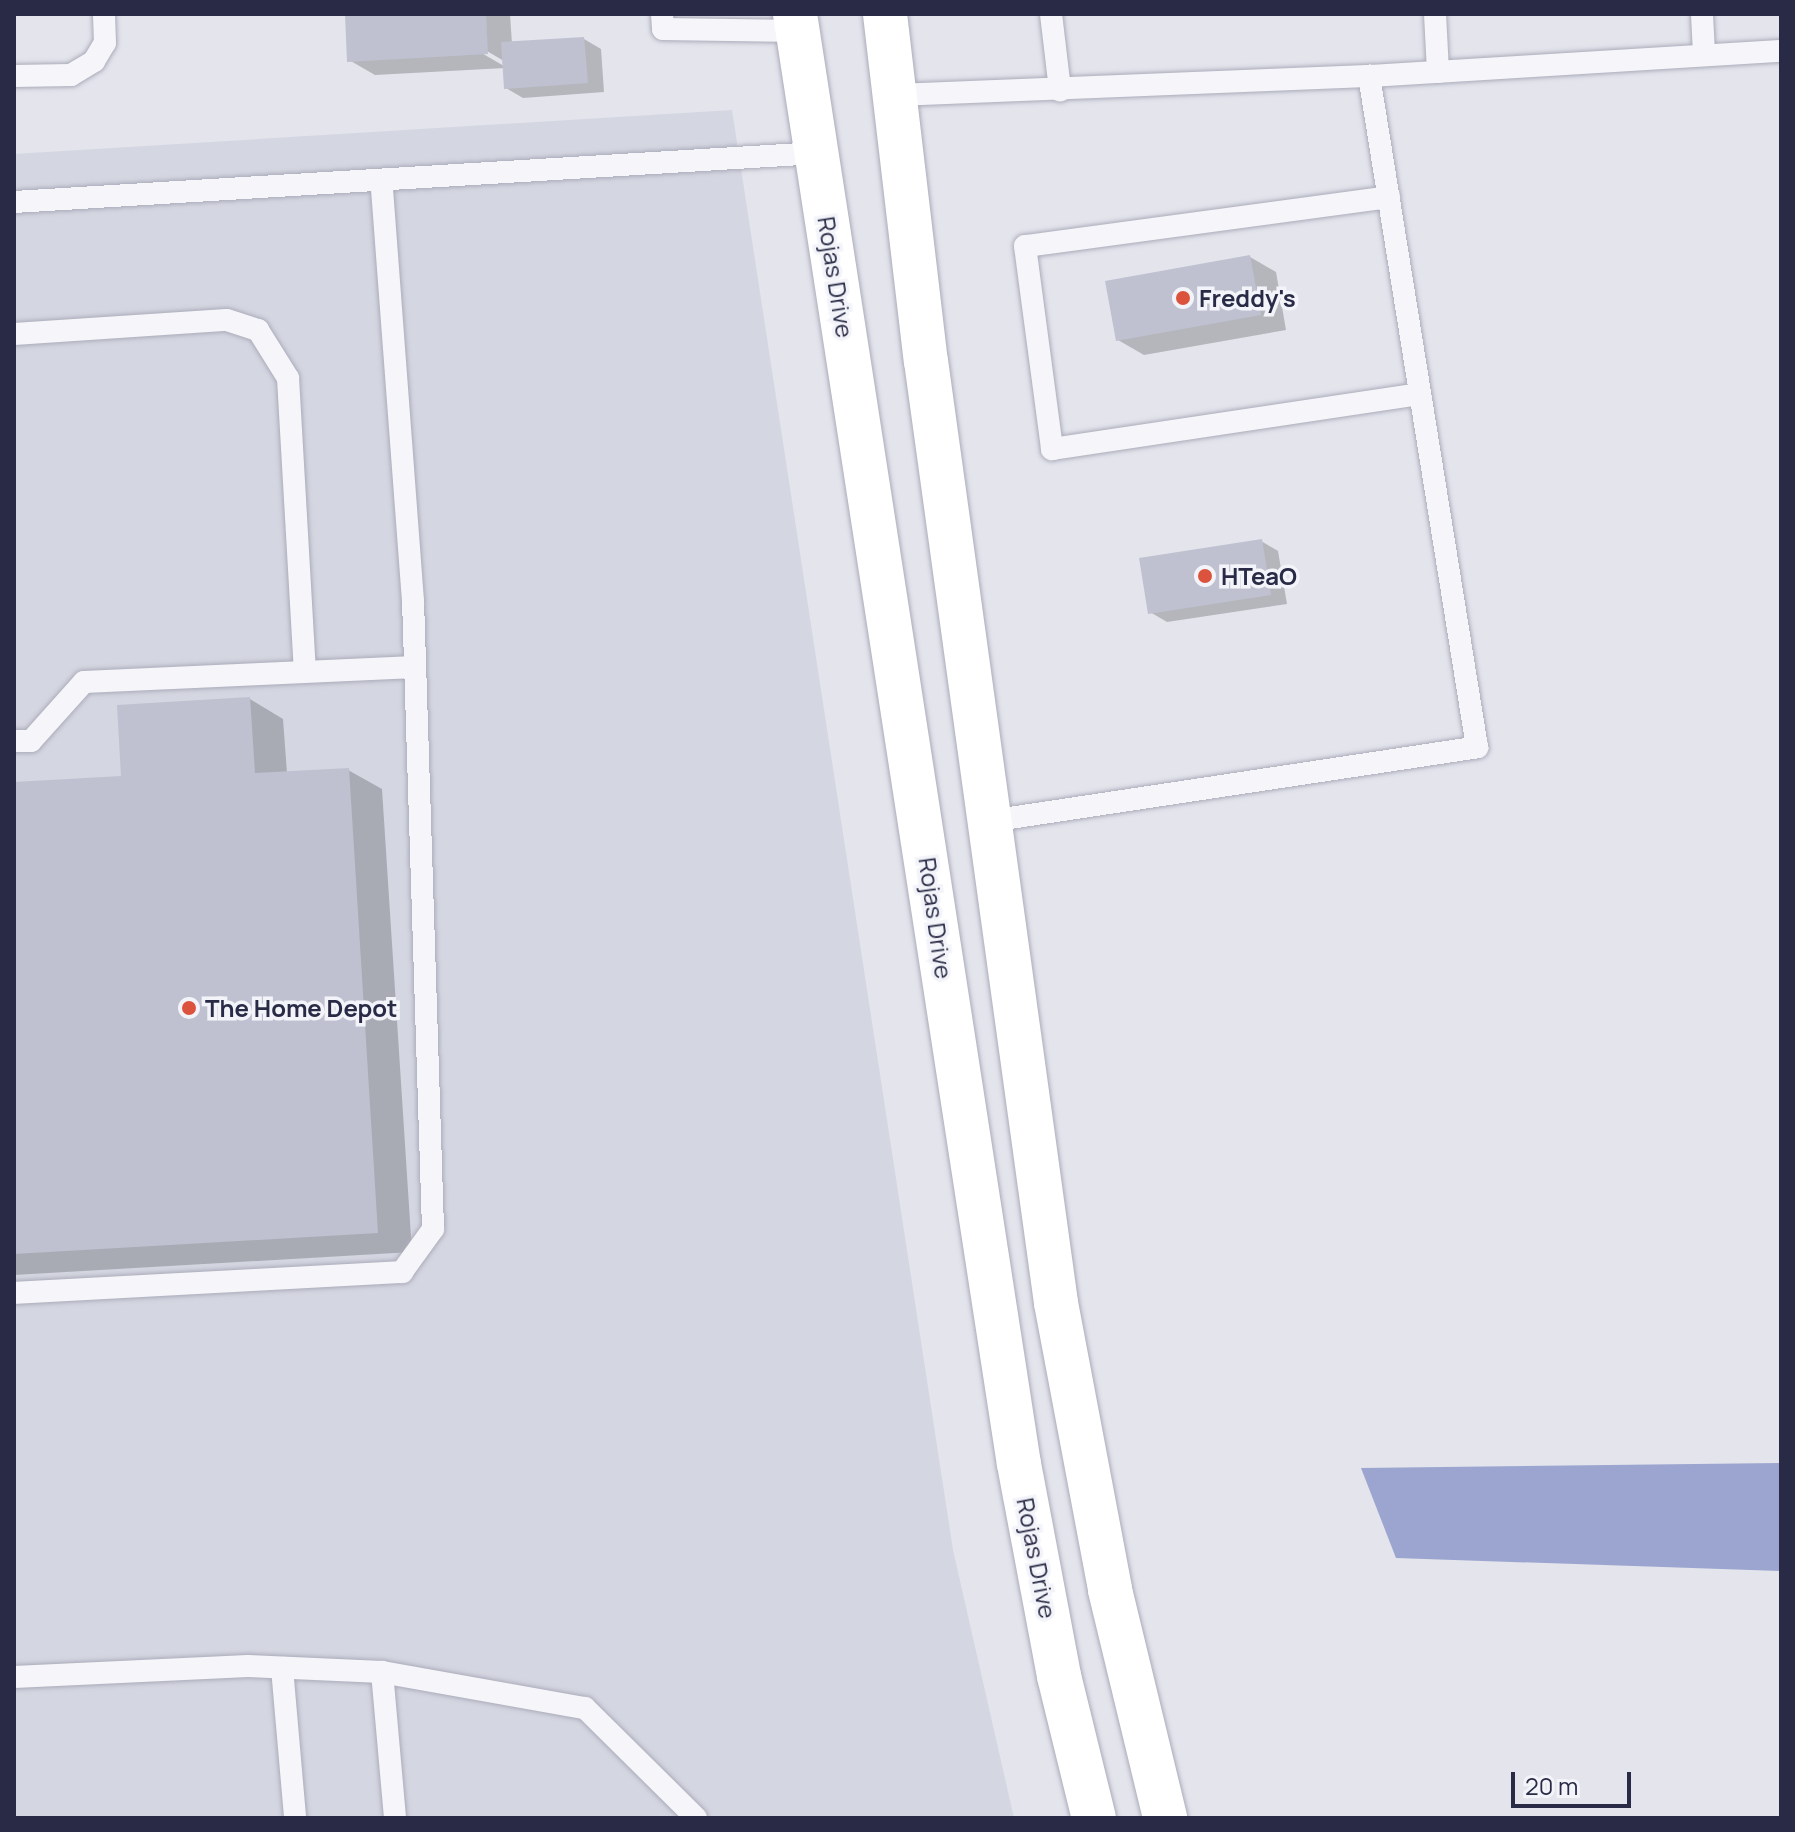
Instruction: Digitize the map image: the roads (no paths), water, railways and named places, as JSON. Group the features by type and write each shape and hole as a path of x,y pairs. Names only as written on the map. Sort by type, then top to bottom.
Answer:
{"main road":[{"path":"885,14 928,376 1056,1303 1110,1590 1165,1818"},
{"name":"Rojas Drive","path":"796,22 1019,1464 1074,1739 1094,1818"},
{"path":"922,824 990,821"},
{"path":"1074,1739 1142,1721"}],"lane":[{"path":"14,76 71,75 94,61 105,43 104,14"},
{"path":"662,14 663,29 796,22"},
{"path":"1051,14 1060,90"},
{"path":"1435,14 1438,72"},
{"path":"1702,14 1704,54"},
{"path":"895,95 1369,76 1781,51"},
{"path":"990,821 1477,747 1369,76"},
{"path":"14,202 817,153"},
{"path":"14,1293 402,1272 433,1229 415,667 381,180"},
{"path":"1389,197 1025,246 1052,449 1418,394"},
{"path":"14,334 227,320 258,330 288,378 305,672"},
{"path":"14,741 31,741 84,682 415,667"},
{"path":"282,1668 295,1818"},
{"path":"14,1677 282,1668 382,1672 585,1708 696,1818"},
{"path":"382,1672 395,1818"}],"water":[{"path":"1781,1463 1781,1571 1396,1558 1361,1468"}],"place":[{"name":"Freddy's","path":"1183,298"},
{"name":"HTeaO","path":"1205,576"},
{"name":"The Home Depot","path":"189,1008"}]}
